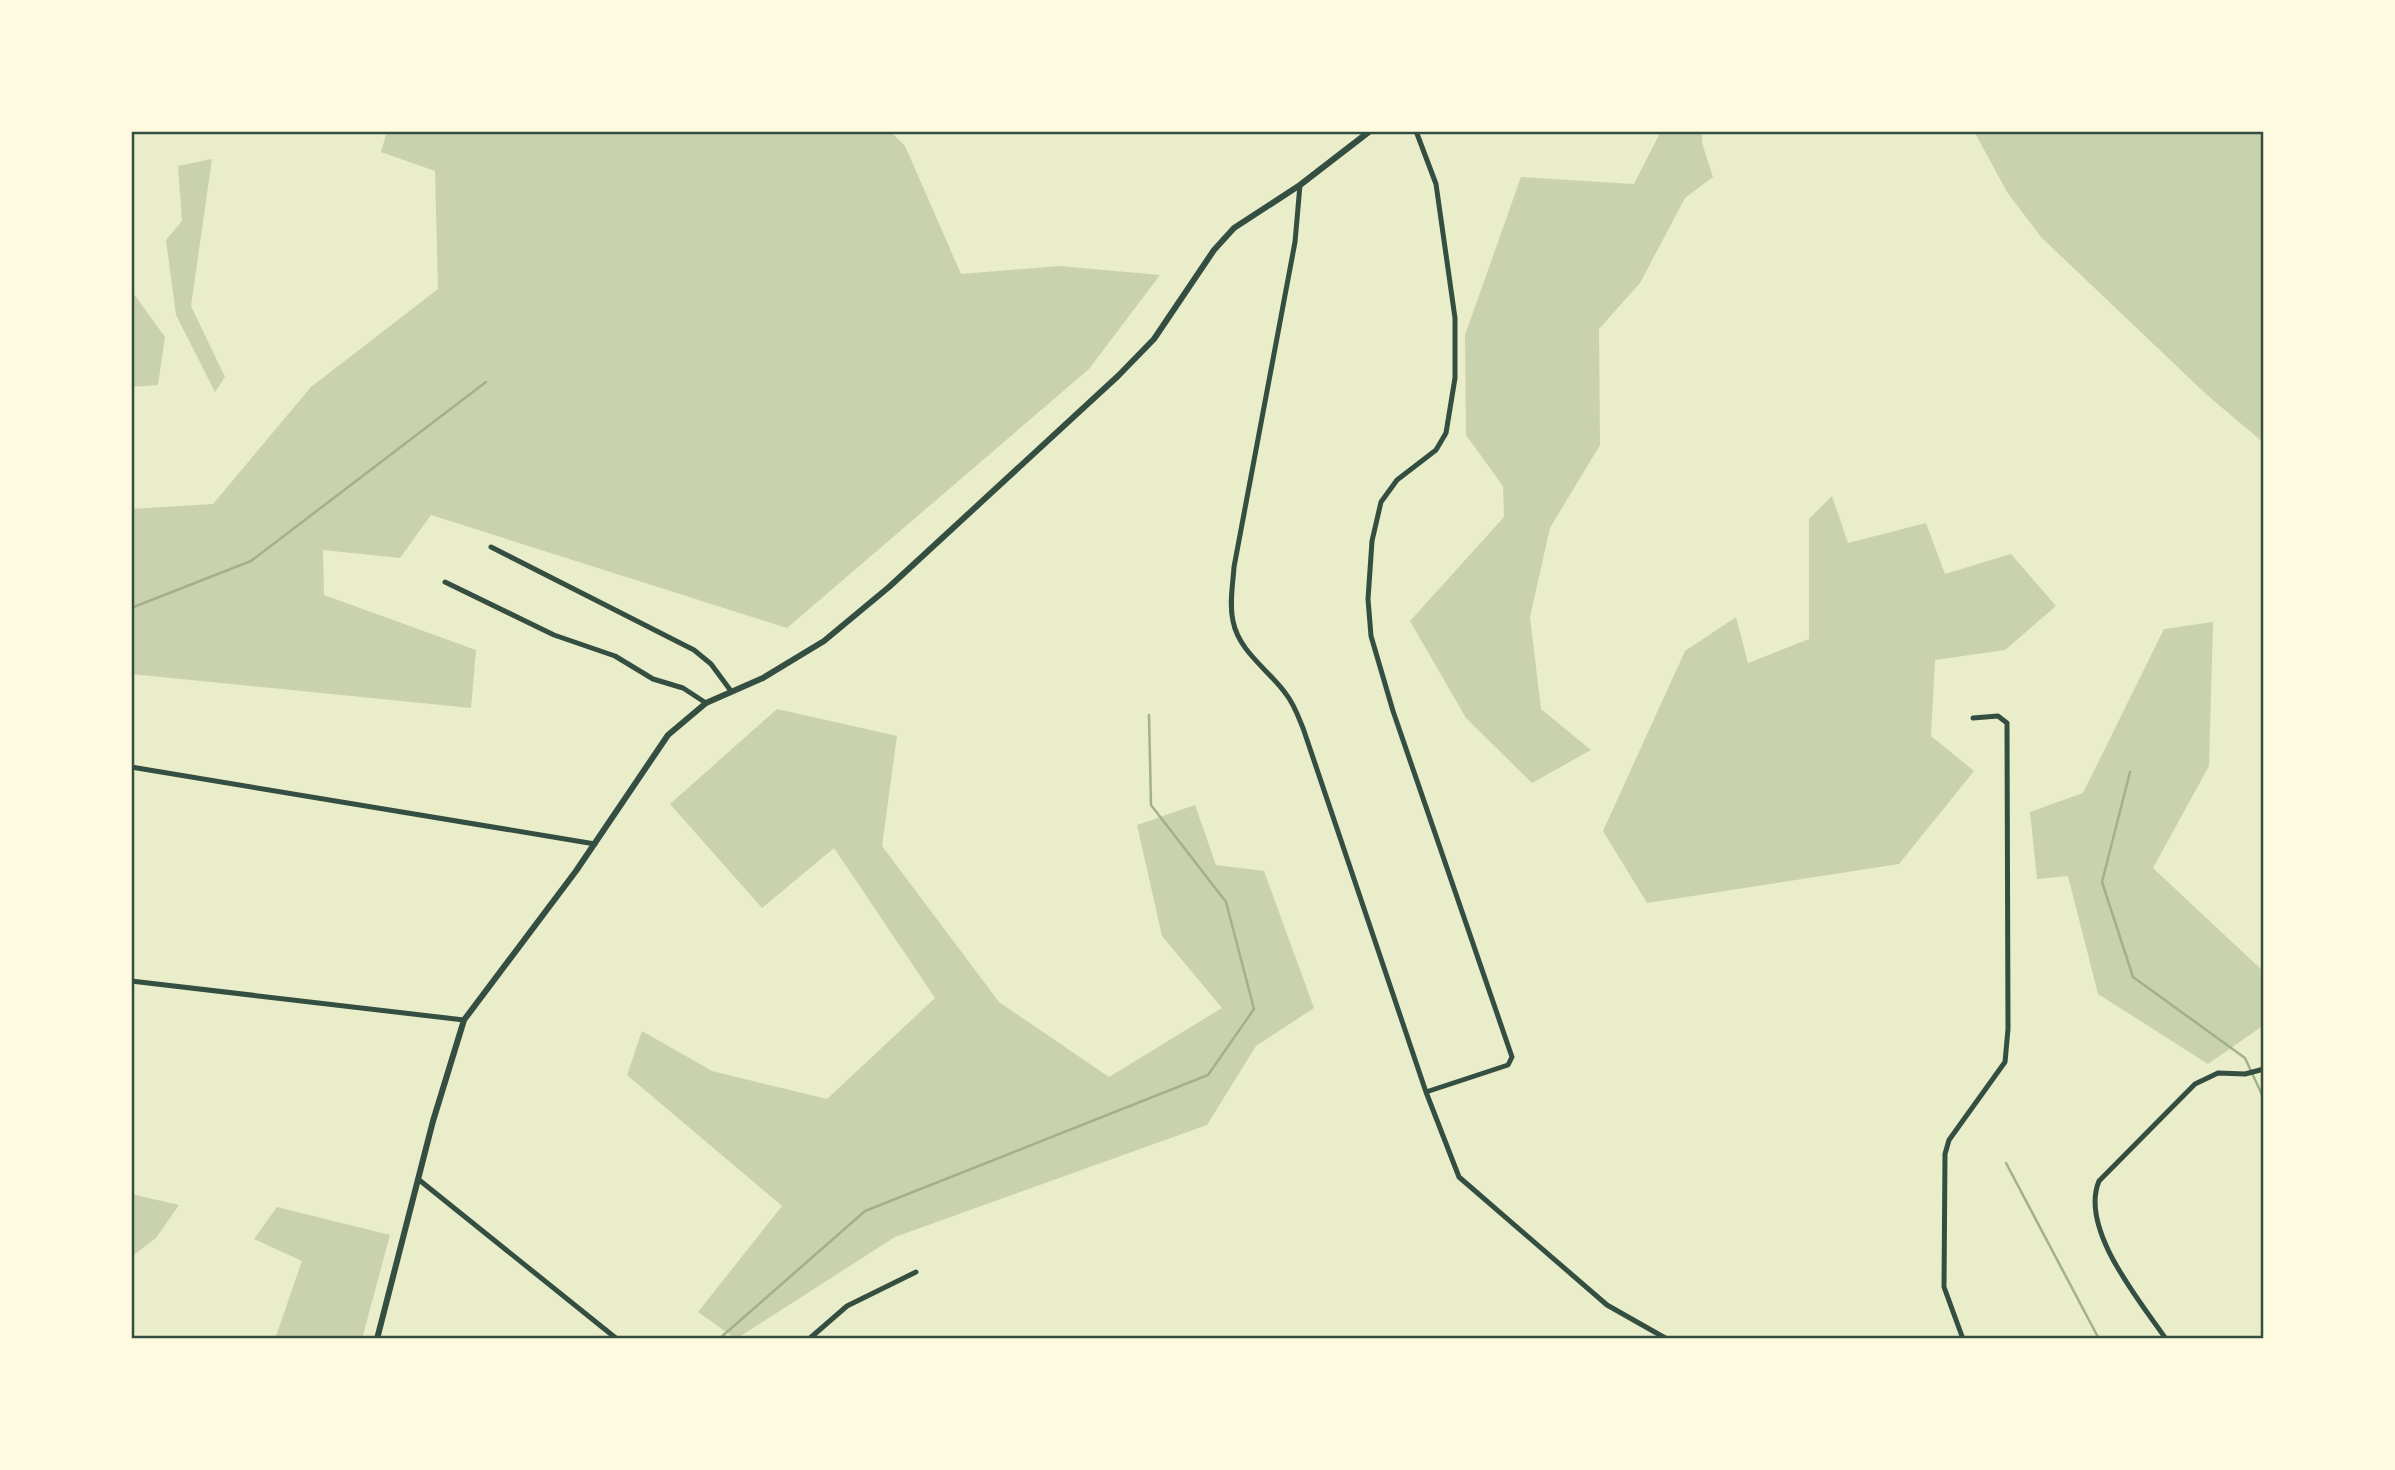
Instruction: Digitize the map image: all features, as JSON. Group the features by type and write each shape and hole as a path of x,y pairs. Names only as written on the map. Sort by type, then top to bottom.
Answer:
{"street":[{"path":"377,1339 418,1180 464,1020 595,844 668,735 706,703 797,660 889,587 1118,376 1154,339 1214,250 1234,228 1300,185 1370,131"},
{"path":"1416,131 1436,184 1455,318 1455,379 1446,433 1436,450 1397,480 1381,502 1371,554 1368,599 1371,636 1393,710 1512,1058 1508,1065 1426,1092"},
{"path":"1300,185 1295,242 1234,567 1231,601 1233,622 1238,637 1250,654 1287,695 1303,728 1451,1164 1466,1185 1607,1305 1667,1339"},
{"path":"491,547 694,650 711,664 731,691"},
{"path":"445,582 554,635 615,656 653,679 682,688 706,703"},
{"path":"1963,1339 1944,1287 1945,1154 1949,1140 2005,1062 2008,1029 2007,723 1998,716 1973,718"},
{"path":"131,767 595,844"},
{"path":"131,981 464,1020"},
{"path":"2166,1339 2118,1268 2103,1235 2094,1206 2094,1193 2099,1181 2195,1084 2218,1073 2245,1074 2264,1069"},
{"path":"418,1180 617,1339"},
{"path":"809,1339 847,1306 916,1272"}],"green space":[{"path":"387,131 890,131 905,146 961,274 1059,266 1160,275 1089,369 787,628 431,515 400,558 323,550 324,595 476,650 471,708 131,674 131,509 213,504 311,387 438,289 435,171 381,152"},
{"path":"1661,131 1702,131 1702,143 1713,177 1685,198 1640,283 1599,329 1600,445 1550,528 1530,617 1541,709 1591,750 1532,783 1466,718 1410,621 1504,517 1503,486 1466,435 1465,335 1521,177 1634,184"},
{"path":"1974,131 2264,131 2264,443 2207,395 2041,237 2007,192"},
{"path":"212,159 191,306 225,377 215,392 176,315 166,240 182,221 178,166"},
{"path":"131,290 165,337 158,385 131,387"},
{"path":"1832,496 1848,543 1926,523 1945,574 2011,554 2056,606 2005,650 1935,660 1931,736 1974,771 1899,864 1647,903 1603,831 1685,651 1736,617 1748,663 1809,639 1809,519"},
{"path":"2213,622 2209,766 2153,868 2264,972 2264,1025 2208,1064 2098,994 2068,876 2037,879 2030,812 2083,793 2164,629"},
{"path":"777,709 897,736 882,846 999,1002 1109,1077 1222,1008 1162,936 1137,825 1195,805 1216,865 1264,871 1314,1008 1256,1046 1207,1125 895,1237 736,1339 698,1312 782,1206 627,1075 642,1031 712,1071 827,1099 935,998 834,848 762,908 670,804"},
{"path":"131,1194 179,1205 156,1238 131,1257"},
{"path":"277,1207 390,1235 362,1339 275,1339 302,1261 254,1239"}],"waterway":[{"path":"131,608 251,561 486,382"},
{"path":"719,1339 865,1211 1208,1075 1254,1009 1226,902 1151,805 1149,715"},
{"path":"2130,772 2102,882 2133,977 2245,1058 2264,1099"},
{"path":"2006,1163 2099,1339"}]}
